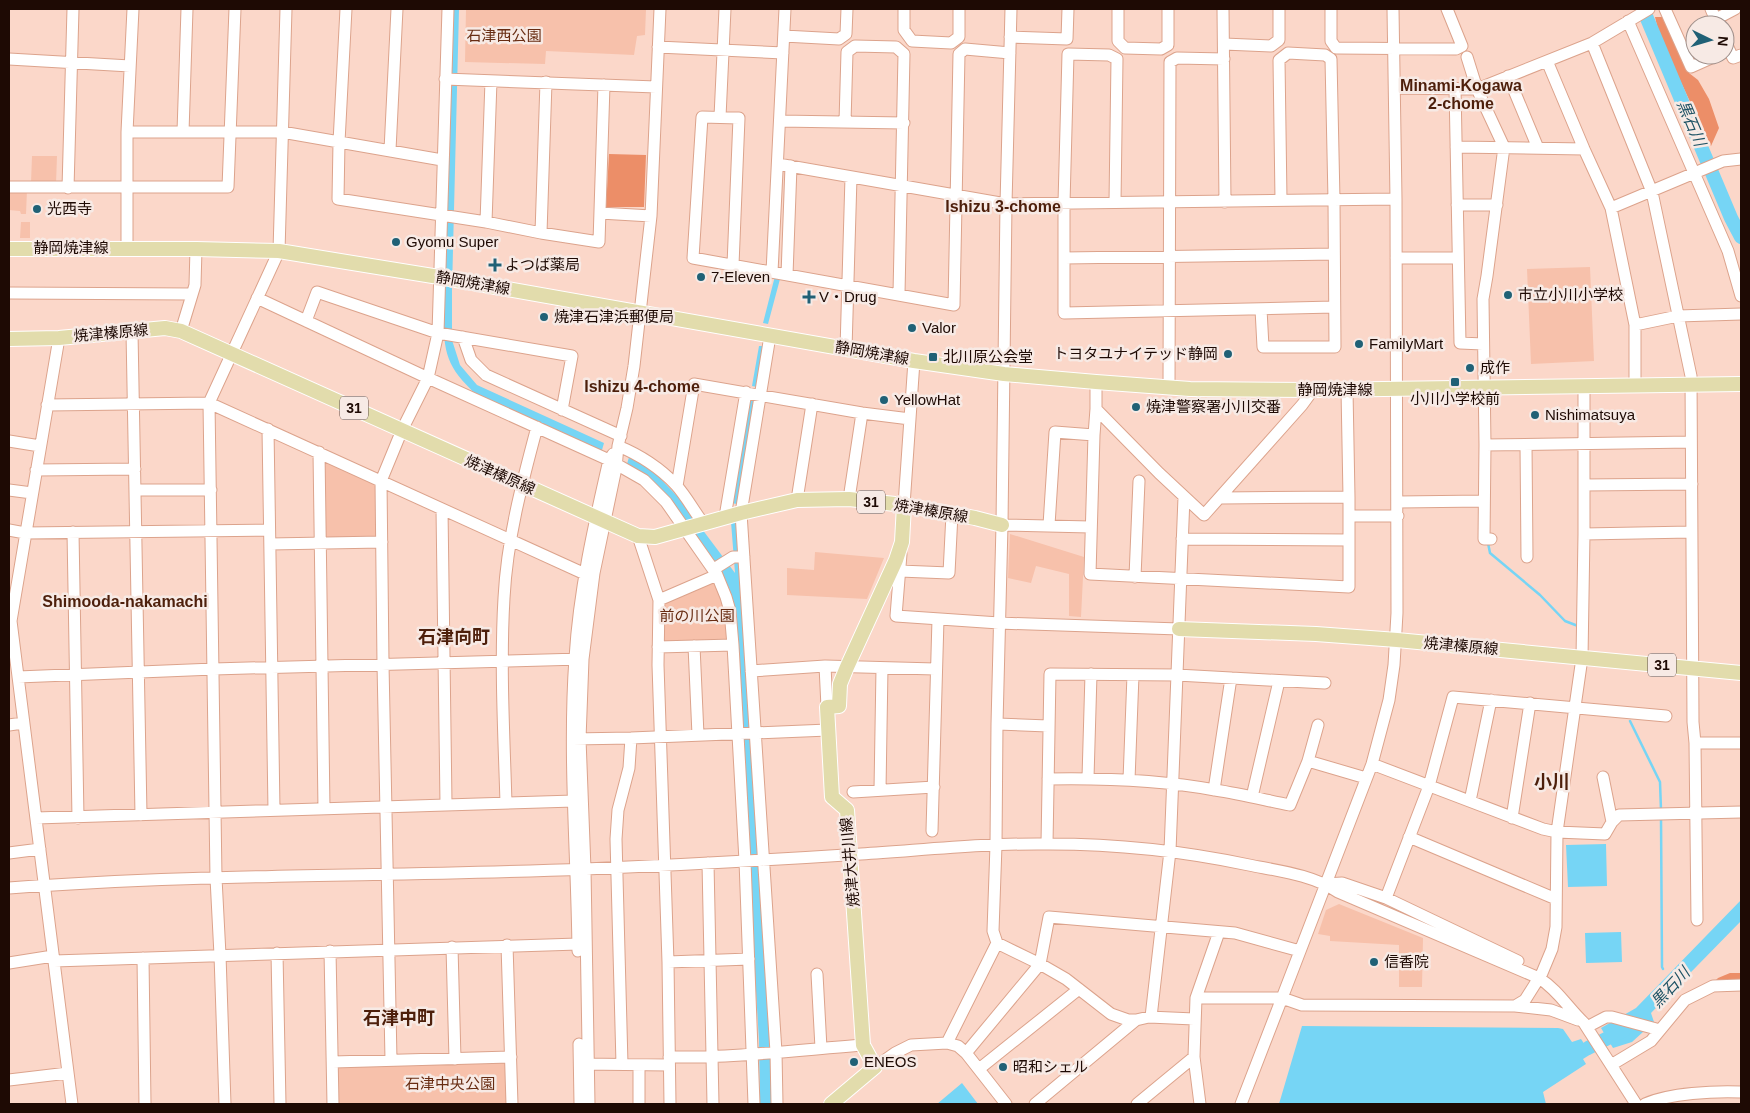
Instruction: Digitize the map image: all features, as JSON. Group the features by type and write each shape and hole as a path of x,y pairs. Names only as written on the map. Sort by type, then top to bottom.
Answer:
{"main road":[{"name":"静岡焼津線","path":"9,248 279,251 445,278 914,361 1004,374 1096,382 1169,387 1313,390 1741,384"},
{"name":"焼津榛原線","path":"9,339 59,338 165,328 181,331 638,536 655,536 797,500 849,499 904,505 1002,525"},
{"path":"827,707 839,706 840,684 896,560 902,542 904,505"},
{"name":"焼津榛原線","path":"1179,629 1316,634 1397,640 1741,673"},
{"name":"焼津大井川線","path":"827,707 832,797 847,810 864,1045 876,1068"},
{"path":"831,1104 876,1068"}],"street":[{"path":"68,188 73,9"},
{"path":"126,248 127,132 133,9"},
{"path":"183,132 187,9"},
{"path":"9,187 228,188 235,9"},
{"path":"225,1104 216,878 210,403 279,251 286,9"},
{"path":"346,9 338,199 599,242 604,85"},
{"path":"390,150 397,9"},
{"path":"391,1060 386,874 381,480 402,430 449,335 445,278 447,217 442,160 447,79 448,9"},
{"path":"589,1104 584,1064 578,944 580,869 574,801 579,659 585,574 600,520 631,383 651,216 660,9"},
{"path":"720,118 725,9"},
{"path":"772,272 785,9"},
{"path":"784,36 839,38 846,34 847,9"},
{"path":"904,9 904,30 912,41 951,43 959,37 959,9"},
{"path":"948,1043 997,943 993,931 1011,9"},
{"path":"1010,37 1067,39 1068,9"},
{"path":"1118,9 1118,41 1124,48 1161,49 1168,45 1168,9"},
{"path":"1223,9 1224,202"},
{"path":"1224,44 1271,46 1279,40 1278,9"},
{"path":"1331,9 1331,41 1336,48 1395,50 1456,49 1462,46 1447,9"},
{"path":"1241,1104 1372,764 1389,700 1397,640 1398,516 1395,50 1393,9"},
{"path":"1394,88 1477,88 1592,43 1632,16 1649,9"},
{"path":"1665,9 1685,54"},
{"path":"1721,15 1734,9"},
{"path":"1632,16 1693,175 1728,251 1741,296"},
{"path":"1592,43 1652,192 1691,376 1693,722 1695,743 1697,920"},
{"path":"845,122 847,52 855,46 896,47 904,54 899,294"},
{"path":"658,47 784,53"},
{"path":"732,265 739,118 702,117 693,258 954,305 959,54 965,49 1010,53"},
{"path":"1261,310 1263,347 1335,347 1331,59 1326,55 1288,53 1279,60 1281,200"},
{"path":"1115,202 1117,59 1110,55 1068,54 1064,203 1064,313 1334,308"},
{"path":"1466,57 1477,88 1504,147 1483,299 1484,539 1489,539"},
{"path":"1169,387 1170,62 1178,58 1224,59"},
{"path":"9,59 130,66"},
{"path":"1547,61 1611,208 1635,325 1635,386"},
{"path":"1508,76 1538,148"},
{"path":"447,79 656,87"},
{"path":"486,222 491,81"},
{"path":"541,233 546,82"},
{"path":"1455,88 1460,343 1483,344"},
{"path":"780,121 904,123"},
{"path":"127,132 282,132 442,160"},
{"path":"1456,147 1584,149"},
{"path":"1611,208 1723,161 1741,159"},
{"path":"778,164 1006,204 1396,199"},
{"path":"786,274 792,166"},
{"path":"846,349 851,177"},
{"path":"1458,205 1497,205"},
{"path":"600,213 651,216"},
{"path":"181,331 195,285 196,249"},
{"path":"1064,258 1334,254"},
{"path":"1396,258 1457,258"},
{"path":"306,321 317,292 449,335 572,356 562,410"},
{"path":"9,293 192,294"},
{"path":"257,298 613,462 644,480 694,526"},
{"path":"1635,325 1678,316 1741,314"},
{"path":"132,332 141,815"},
{"path":"449,335 486,375 562,410 619,441 655,466 677,486 716,571 730,612 733,645 745,861 754,1104"},
{"path":"734,515 760,395 770,336"},
{"path":"59,338 10,621 72,1104"},
{"path":"904,505 914,361"},
{"path":"1096,382 1090,574 1349,587 1347,390"},
{"path":"677,486 694,384 862,413 910,419"},
{"path":"1515,1006 1525,1000 1541,975 1552,949 1556,927 1557,832 1582,658 1584,387"},
{"path":"1096,409 1204,515 1221,498 1313,390"},
{"path":"746,392 734,515 736,558 751,670 776,1052 777,1104"},
{"path":"47,405 210,403 585,574"},
{"path":"797,500 812,404"},
{"path":"849,499 862,413"},
{"path":"506,803 503,660 504,597 521,485 537,427"},
{"path":"268,429 274,810"},
{"path":"1049,526 1055,432 1094,434"},
{"path":"9,442 40,446"},
{"path":"1485,445 1691,442"},
{"path":"1526,445 1527,557"},
{"path":"319,452 324,809"},
{"path":"36,470 135,469"},
{"path":"1135,576 1139,481"},
{"path":"1584,485 1692,484"},
{"path":"9,490 32,494"},
{"path":"136,490 211,490"},
{"path":"1151,1017 1170,851 1184,497"},
{"path":"1221,498 1349,497"},
{"path":"1398,502 1484,501"},
{"path":"442,509 446,804"},
{"path":"900,571 949,573 952,514"},
{"path":"1349,516 1398,516"},
{"path":"579,659 600,520"},
{"path":"1002,525 1090,527"},
{"path":"9,530 25,533 269,530"},
{"path":"73,532 78,818"},
{"path":"1584,534 1691,532"},
{"path":"638,536 659,600 658,647 668,962 670,1104"},
{"path":"1182,539 1349,540"},
{"path":"270,544 382,542"},
{"path":"902,542 896,616 1000,623 1179,629"},
{"path":"659,600 716,571 736,558"},
{"path":"932,831 935,669 938,619"},
{"path":"658,647 733,645"},
{"path":"694,646 698,736"},
{"path":"18,677 214,669 579,659"},
{"path":"751,670 825,666 935,669"},
{"path":"825,666 827,707"},
{"path":"880,790 882,668"},
{"path":"1048,844 1050,674 1177,676 1325,683"},
{"path":"1088,778 1091,674"},
{"path":"1129,780 1133,675"},
{"path":"1214,790 1231,678"},
{"path":"1252,797 1279,681"},
{"path":"1386,898 1429,786 1453,697 1666,716"},
{"path":"1470,801 1491,700"},
{"path":"1512,818 1530,703"},
{"path":"9,725 23,723"},
{"path":"997,724 1048,726"},
{"path":"1048,779 1088,778 1173,784 1290,805 1308,761 1318,725"},
{"path":"576,739 828,730"},
{"path":"622,1064 616,846 618,810 629,768 631,738"},
{"path":"576,739 584,1064 580,1104"},
{"path":"1695,743 1741,743"},
{"path":"1308,761 1366,778"},
{"path":"1372,764 1512,818 1557,832 1605,834 1619,815 1741,812"},
{"path":"1603,777 1612,822"},
{"path":"853,792 934,787"},
{"path":"36,818 574,801"},
{"path":"1409,837 1556,899"},
{"path":"9,888 216,878 580,869 764,860 996,845 1089,845 1170,851 1222,859 1295,875 1326,884 1338,892 1541,975"},
{"path":"9,853 40,849"},
{"path":"708,863 713,1104"},
{"path":"1326,884 1342,882 1386,898 1541,975 1564,989 1578,1007 1587,1027 1636,1104"},
{"path":"966,1053 1040,964 1049,917 1235,932 1300,951"},
{"path":"1200,1104 1194,1057 1196,998 1219,932"},
{"path":"997,943 1066,979 1111,1014 1128,1020 1151,1017 1194,1019"},
{"path":"9,962 53,958 143,958 578,944"},
{"path":"506,945 512,1104"},
{"path":"452,947 455,1059"},
{"path":"330,951 334,1104"},
{"path":"277,953 280,1104"},
{"path":"143,958 145,1104"},
{"path":"668,962 749,959"},
{"path":"817,974 821,1048"},
{"path":"1611,1065 1651,1040 1656,1029 1685,1000 1713,986 1741,985"},
{"path":"979,1069 1078,990"},
{"path":"1196,998 1282,998 1302,1005 1515,1006 1551,1010 1568,1015 1587,1027"},
{"path":"1587,1027 1606,1017 1612,1017 1656,1029"},
{"path":"1036,1104 1136,1020"},
{"path":"876,1068 894,1053 910,1045 948,1043 958,1046 966,1053 1006,1104"},
{"path":"584,1064 639,1064 753,1056 776,1052 864,1045"},
{"path":"333,1062 510,1057"},
{"path":"1137,1104 1194,1057"},
{"path":"639,1064 639,1104"},
{"path":"9,1080 68,1073"},
{"path":"1645,1104 1690,1094 1741,1092"}],"green space":[{"name":"石津西公園","path":"466,9 646,9 645,35 637,36 634,55 546,51 545,64 465,62"},
{"path":"32,156 57,156 56,184 31,183"},
{"path":"9,190 27,190 26,214 21,214 20,211 9,210"},
{"path":"21,222 30,222 30,238 20,238"},
{"path":"1590,267 1594,361 1531,364 1527,269"},
{"path":"322,459 376,484 377,538 325,540"},
{"path":"1010,534 1084,557 1081,617 1069,616 1069,574 1036,566 1031,583 1008,578"},
{"path":"815,552 884,558 867,599 787,595 787,568 814,570"},
{"name":"前の川公園","path":"711,582 715,584 723,606 727,641 664,644 662,602"},
{"path":"1339,904 1423,938 1422,987 1399,987 1399,945 1330,941 1330,936 1318,934 1326,910"},
{"name":"石津中央公園","path":"504,1061 507,1065 508,1104 337,1104 336,1069 340,1065"}],"shaded area":[{"path":"1655,17 1664,17 1689,73 1698,80 1709,99 1719,128 1711,146 1660,38"},
{"path":"609,154 646,155 644,207 606,207"},
{"path":"1730,973 1741,973 1741,984 1712,984 1718,978"}],"water":[{"path":"453,9 459,9 452,340 460,365 477,385 604,443 602,450 599,451 477,395 459,376 449,358 444,339 443,313"},
{"path":"775,276 780,279 768,324 763,323"},
{"path":"759,346 764,346 757,387 752,386"},
{"path":"750,399 755,400 737,504 731,503"},
{"path":"632,456 654,472 678,497 735,573 731,522 736,522 771,1042 772,1104 760,1104 759,1041 733,603 729,588 710,555 675,506 627,464 629,457"},
{"path":"1606,844 1607,886 1568,887 1566,845"},
{"path":"1741,900 1741,921 1651,1013 1654,1022 1632,1042 1613,1048 1601,1028 1636,1008"},
{"path":"1621,932 1622,962 1586,963 1585,933"},
{"path":"1302,1026 1558,1028 1563,1029 1572,1042 1581,1039 1591,1054 1583,1059 1586,1064 1543,1092 1546,1104 1279,1104"},
{"path":"962,1083 978,1104 937,1104"}],"waterway":[{"name":"黒石川","path":"1643,9 1731,218 1741,237"},
{"path":"1488,543 1490,553 1540,595 1565,621 1578,626"},
{"path":"1630,721 1660,782 1661,810"},
{"path":"1661,818 1663,969"},
{"name":"黒石川","path":"1588,1048 1624,1030"}],"place":[{"name":"光西寺","path":"37,209"},
{"name":"Gyomu Super","path":"396,242"},
{"name":"よつば薬局","path":"495,265"},
{"name":"7-Eleven","path":"701,277"},
{"name":"市立小川小学校","path":"1508,295"},
{"name":"V・Drug","path":"809,297"},
{"name":"焼津石津浜郵便局","path":"544,317"},
{"name":"Valor","path":"912,328"},
{"name":"FamilyMart","path":"1359,344"},
{"name":"トヨタユナイテッド静岡","path":"1228,354"},
{"name":"北川原公会堂","path":"933,357"},
{"name":"成作","path":"1470,368"},
{"name":"小川小学校前","path":"1455,382"},
{"name":"YellowHat","path":"884,400"},
{"name":"焼津警察署小川交番","path":"1136,407"},
{"name":"Nishimatsuya","path":"1535,415"},
{"name":"信香院","path":"1374,962"},
{"name":"ENEOS","path":"854,1062"},
{"name":"昭和シェル","path":"1003,1067"}],"district":[{"name":"Minami-Kogawa 2-chome","path":"1461,94"},
{"name":"Ishizu 3-chome","path":"1003,206"},
{"name":"Ishizu 4-chome","path":"642,386"},
{"name":"Shimooda-nakamachi","path":"125,601"},
{"name":"石津向町","path":"454,637"},
{"name":"小川","path":"1552,782"},
{"name":"石津中町","path":"399,1018"}]}
